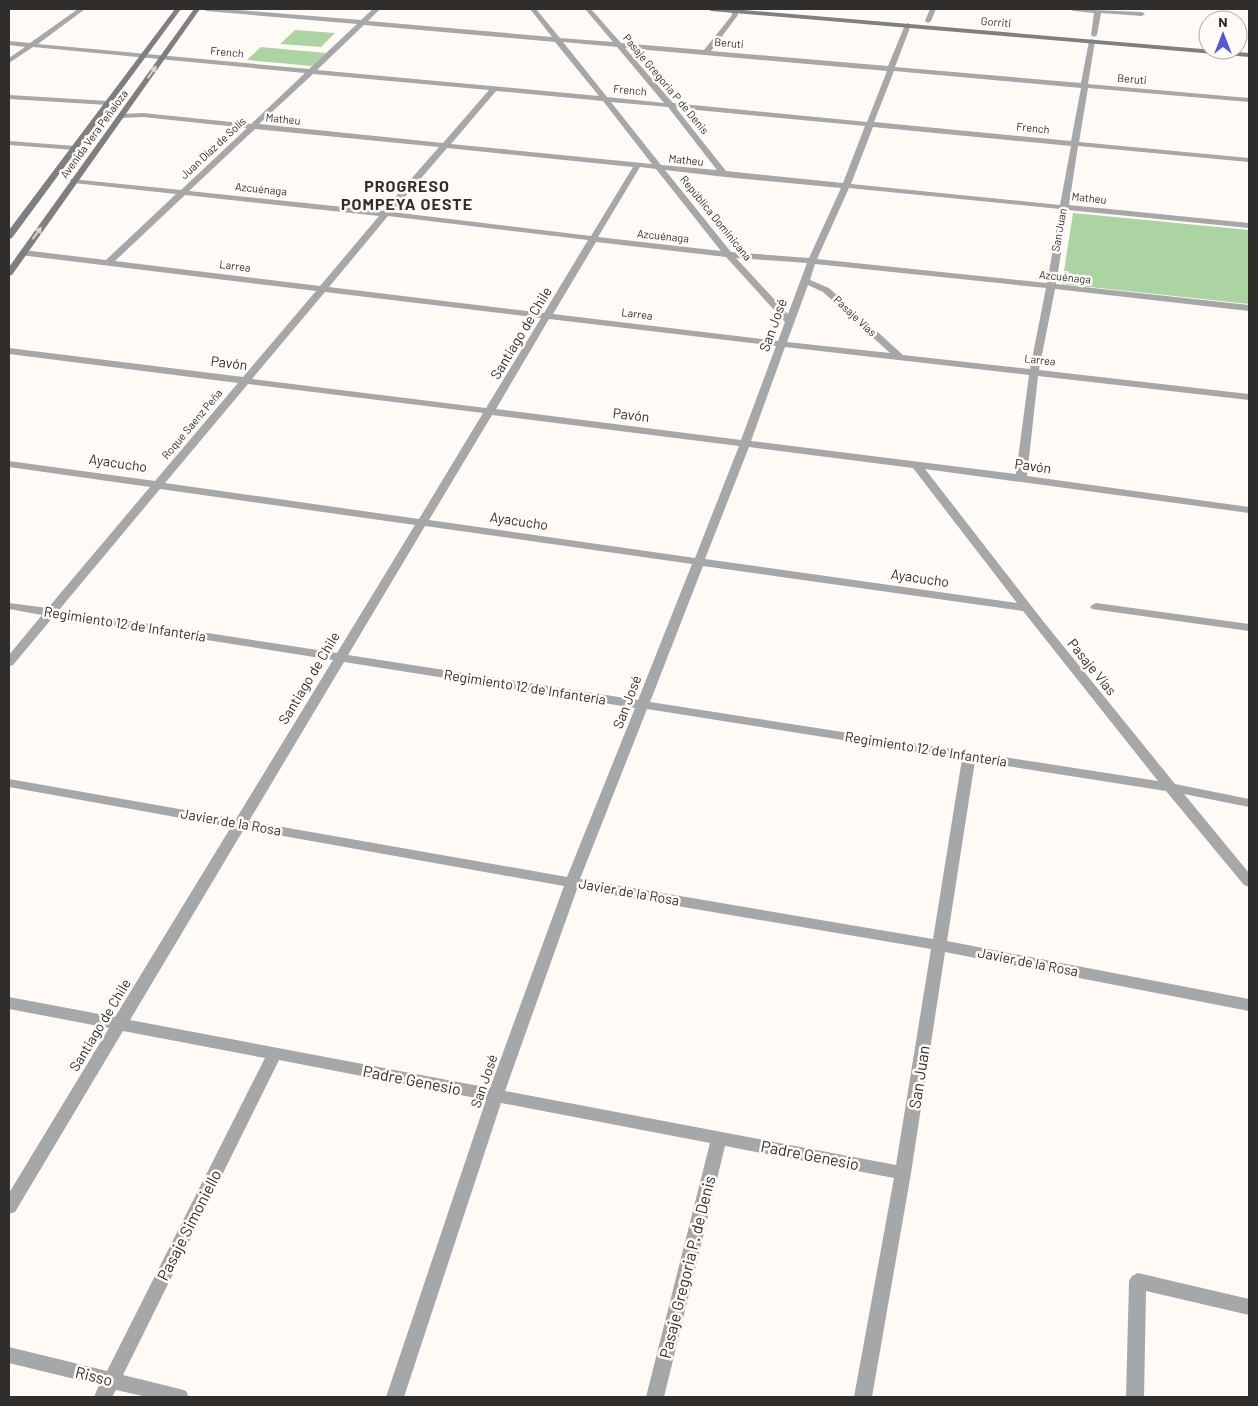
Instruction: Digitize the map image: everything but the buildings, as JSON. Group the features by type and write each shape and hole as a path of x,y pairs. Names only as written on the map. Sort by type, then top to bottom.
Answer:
{"main road":[{"name":"Avenida Vera Peñaloza","path":"9,236 178,9"},
{"name":"Avenida Vera Peñaloza","path":"9,273 197,9"},
{"name":"Gorriti","path":"711,9 908,26 1198,44"},
{"name":"Gorriti","path":"782,9 928,21 1249,55"}],"street":[{"path":"9,61 82,9"},
{"name":"Beruti","path":"206,9 1249,100"},
{"name":"Juan Díaz de Solís","path":"108,263 377,9"},
{"name":"República Dominicana","path":"533,9 729,255 790,322"},
{"name":"Pasaje Gregoria P de Denis","path":"588,9 670,105 725,175"},
{"path":"928,21 932,9"},
{"path":"1073,9 1142,14"},
{"path":"706,52 735,15 735,10"},
{"name":"San Juan","path":"1020,478 1034,372 1044,327 1049,286 1098,10"},
{"name":"San José","path":"395,1397 495,1096 572,883 745,444 812,261 846,186 908,26"},
{"name":"French","path":"9,43 1249,160"},
{"name":"Roque Saenz Peña","path":"9,662 386,213 494,89"},
{"path":"9,96 108,103"},
{"name":"Matheu","path":"121,116 143,115 662,169 1249,226"},
{"path":"9,143 75,148"},
{"name":"Santiago de Chile","path":"9,1207 339,657 549,315 592,239 637,166"},
{"name":"Azcuénaga","path":"74,181 386,213 729,255 812,261 1249,308"},
{"name":"Larrea","path":"23,253 782,344 1249,397"},
{"name":"Pasaje Vías","path":"805,281 826,290 900,357"},
{"name":"Pavón","path":"9,351 246,379 1020,478 1249,510"},
{"name":"Ayacucho","path":"9,464 1026,608"},
{"name":"Pasaje Vías","path":"916,465 1026,608 1169,787 1249,882"},
{"name":"Regimiento 12 de Infantería","path":"9,606 1169,787 1249,802"},
{"path":"1096,607 1249,628"},
{"name":"San Juan","path":"863,1397 904,1172 969,756"},
{"name":"Javier de la Rosa","path":"9,783 572,883 940,945 1249,1004"},
{"name":"Padre Genesio","path":"9,1003 904,1172"},
{"name":"Pasaje Simoniello","path":"103,1397 274,1054"},
{"name":"Pasaje Gregoria P. de Denis","path":"654,1397 719,1138"},
{"path":"1135,1397 1138,1281 1249,1306"},
{"name":"Risso","path":"9,1355 180,1397"}],"green space":[{"path":"295,30 335,33 321,47 280,44"},
{"path":"261,47 326,53 312,66 247,60"},
{"path":"1073,213 1249,230 1249,304 1062,284"}],"district":[{"name":"PROGRESO POMPEYA OESTE","path":"407,195"}]}
